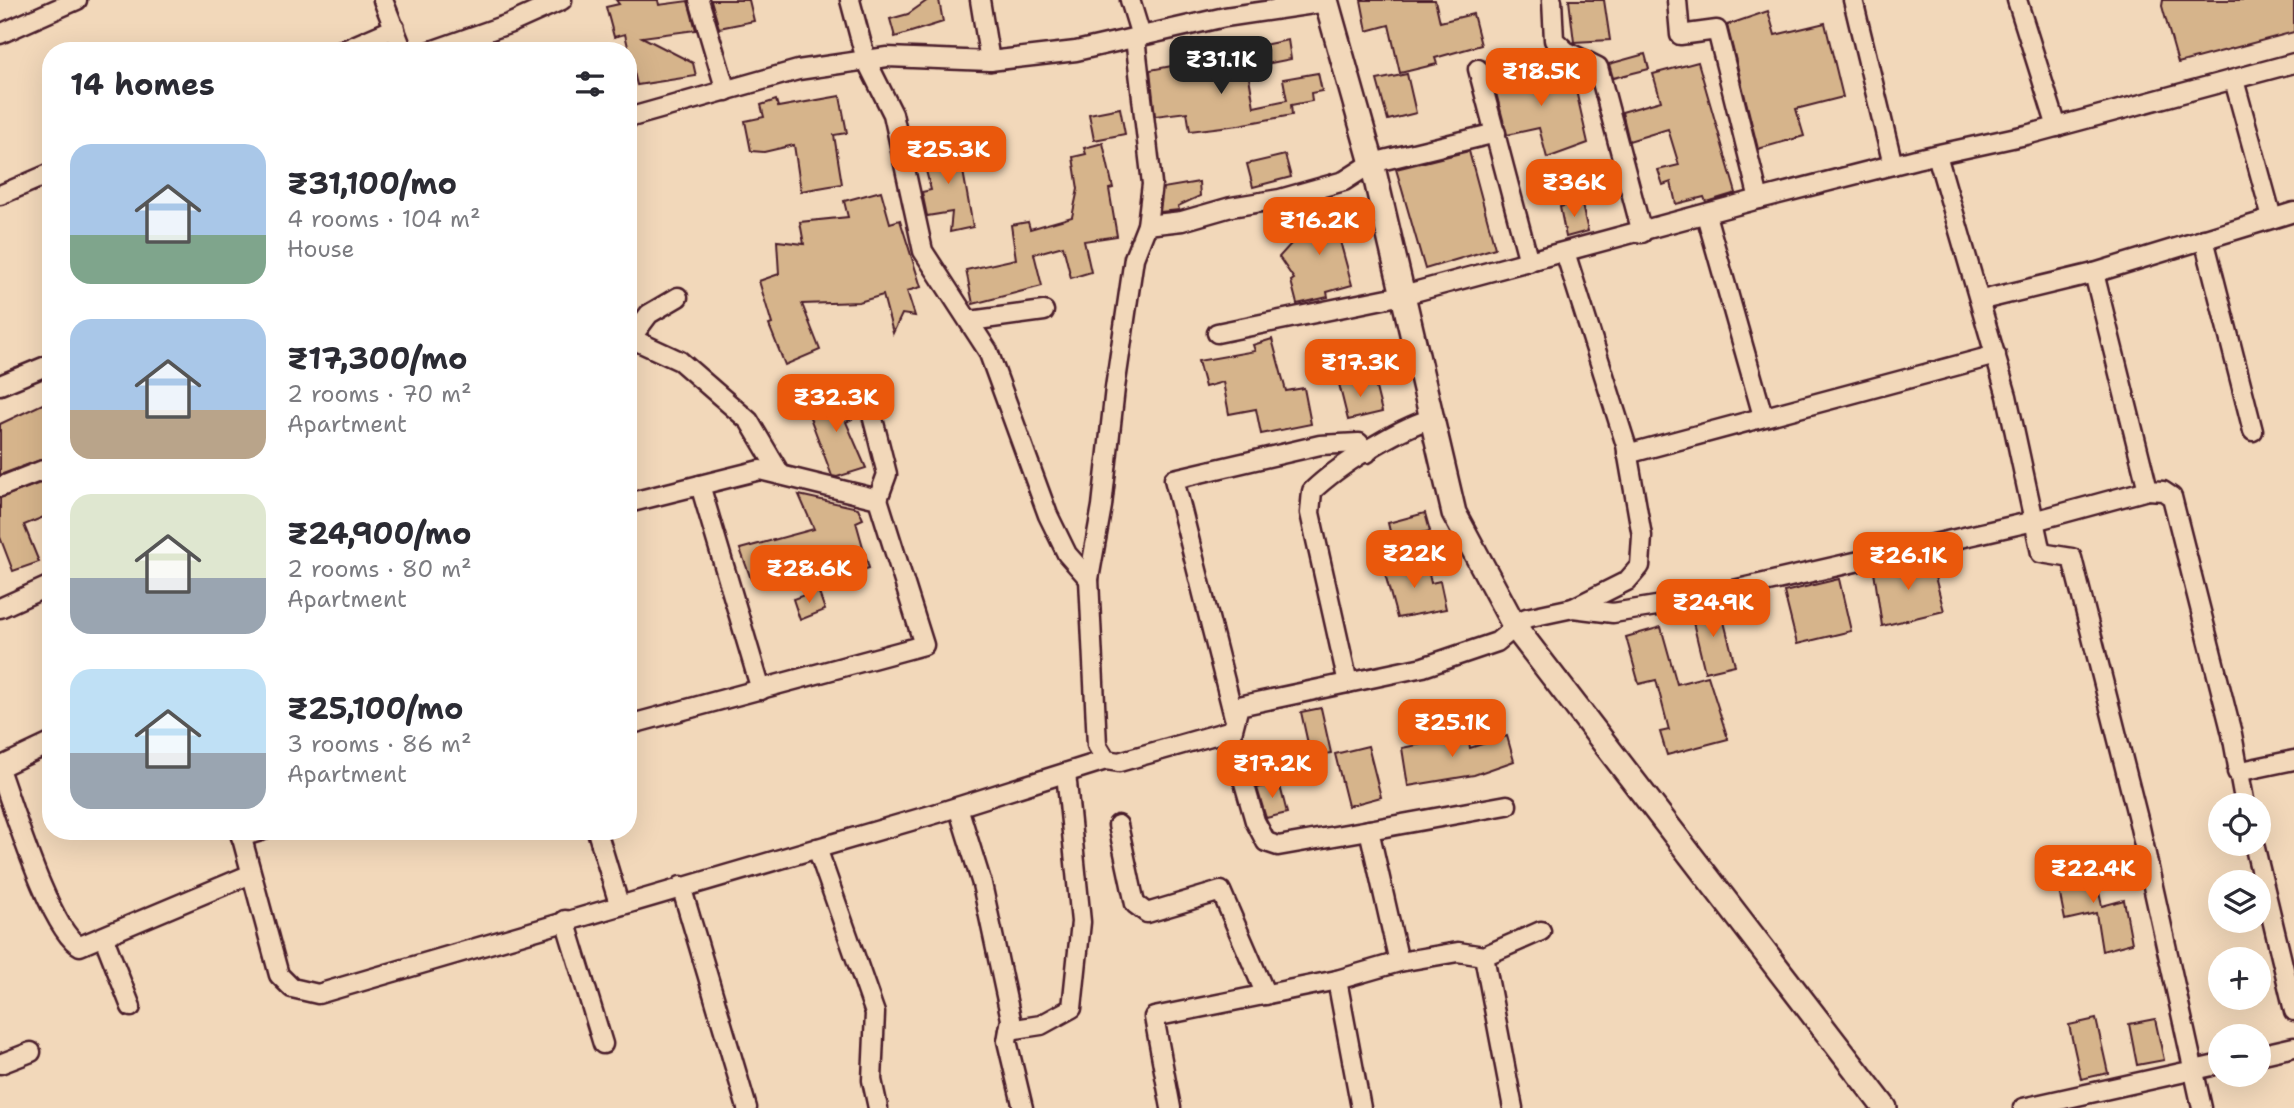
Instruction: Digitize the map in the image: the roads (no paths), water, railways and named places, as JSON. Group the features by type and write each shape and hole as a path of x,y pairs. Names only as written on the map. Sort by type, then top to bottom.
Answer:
{"street":[{"path":"0,34 77,0"},
{"path":"383,0 400,42"},
{"path":"457,42 512,23 562,0"},
{"path":"699,0 726,91"},
{"path":"850,0 866,60 893,114 923,251 970,321 993,363 1048,515 1067,554 1089,579"},
{"path":"980,0 990,61"},
{"path":"1107,760 1097,745 1089,579 1102,506 1115,388 1134,258 1147,225 1152,184 1138,37 1130,0"},
{"path":"1552,0 1554,40 1566,51 1598,67 1642,233"},
{"path":"1677,0 1680,36 1717,30 1759,199"},
{"path":"1853,0 1893,165"},
{"path":"2017,0 2056,127"},
{"path":"637,116 798,70 887,57 990,61 1076,51 1225,17 1326,1 1372,163 1454,513 1515,627 1885,1108"},
{"path":"363,42 395,28"},
{"path":"1217,333 1403,295 1642,233 1759,199 2056,127 2294,63"},
{"path":"1478,69 1529,262"},
{"path":"2234,80 2272,218"},
{"path":"1147,225 1182,221 1231,207 1305,192 1343,181 1372,163 1496,133"},
{"path":"1937,155 1982,300 2041,553 2072,558 2139,823 2202,1108"},
{"path":"0,195 42,177"},
{"path":"1982,300 2094,272 2294,212"},
{"path":"1706,215 1763,416"},
{"path":"2204,239 2253,431"},
{"path":"1507,805 1278,846 1266,842 1255,821 1231,737 1240,706 1423,667 1497,642 1525,618 1573,608 1627,581 1640,566 1642,536 1628,454 1565,253"},
{"path":"2094,272 2148,490"},
{"path":"637,329 649,314 678,297"},
{"path":"970,321 1044,311"},
{"path":"637,340 680,361 749,421 781,475"},
{"path":"1628,454 1996,355"},
{"path":"0,385 42,369"},
{"path":"637,722 924,645 878,499 887,474 871,411"},
{"path":"1348,683 1310,513 1312,491 1331,473 1410,425 1430,419"},
{"path":"1233,723 1174,479 1320,445 1359,443 1367,453"},
{"path":"637,499 760,470 878,499"},
{"path":"0,487 42,471"},
{"path":"700,485 761,690"},
{"path":"1573,608 1613,613 1681,602 2034,521 2148,490 2163,491 2172,497 2232,734 2242,793"},
{"path":"0,608 42,589"},
{"path":"242,840 279,975 292,988 318,994 958,807 1107,760 1119,762 1233,723"},
{"path":"0,767 42,747"},
{"path":"2237,772 2294,760"},
{"path":"0,772 62,930 72,943 80,946 104,937 251,874"},
{"path":"1009,1030 1041,1025 1072,1008 1081,922 1070,788 1066,773"},
{"path":"958,807 982,884 1011,1019 1007,1041 1023,1108"},
{"path":"1118,825 1135,904 1147,914 1222,891 1266,995"},
{"path":"1369,830 1399,962"},
{"path":"600,840 619,904"},
{"path":"817,848 875,1013 872,1080 878,1108"},
{"path":"2257,856 2294,1011"},
{"path":"681,886 747,1108"},
{"path":"565,920 603,1044"},
{"path":"1171,1108 1154,1017 1336,980 1399,962 1458,952 1484,956 1541,931"},
{"path":"104,937 131,1007"},
{"path":"1484,956 1513,1108"},
{"path":"1336,980 1361,1108"},
{"path":"2271,1052 2294,1047"},
{"path":"0,1063 31,1052"},
{"path":"2023,1108 2208,1066"}]}
